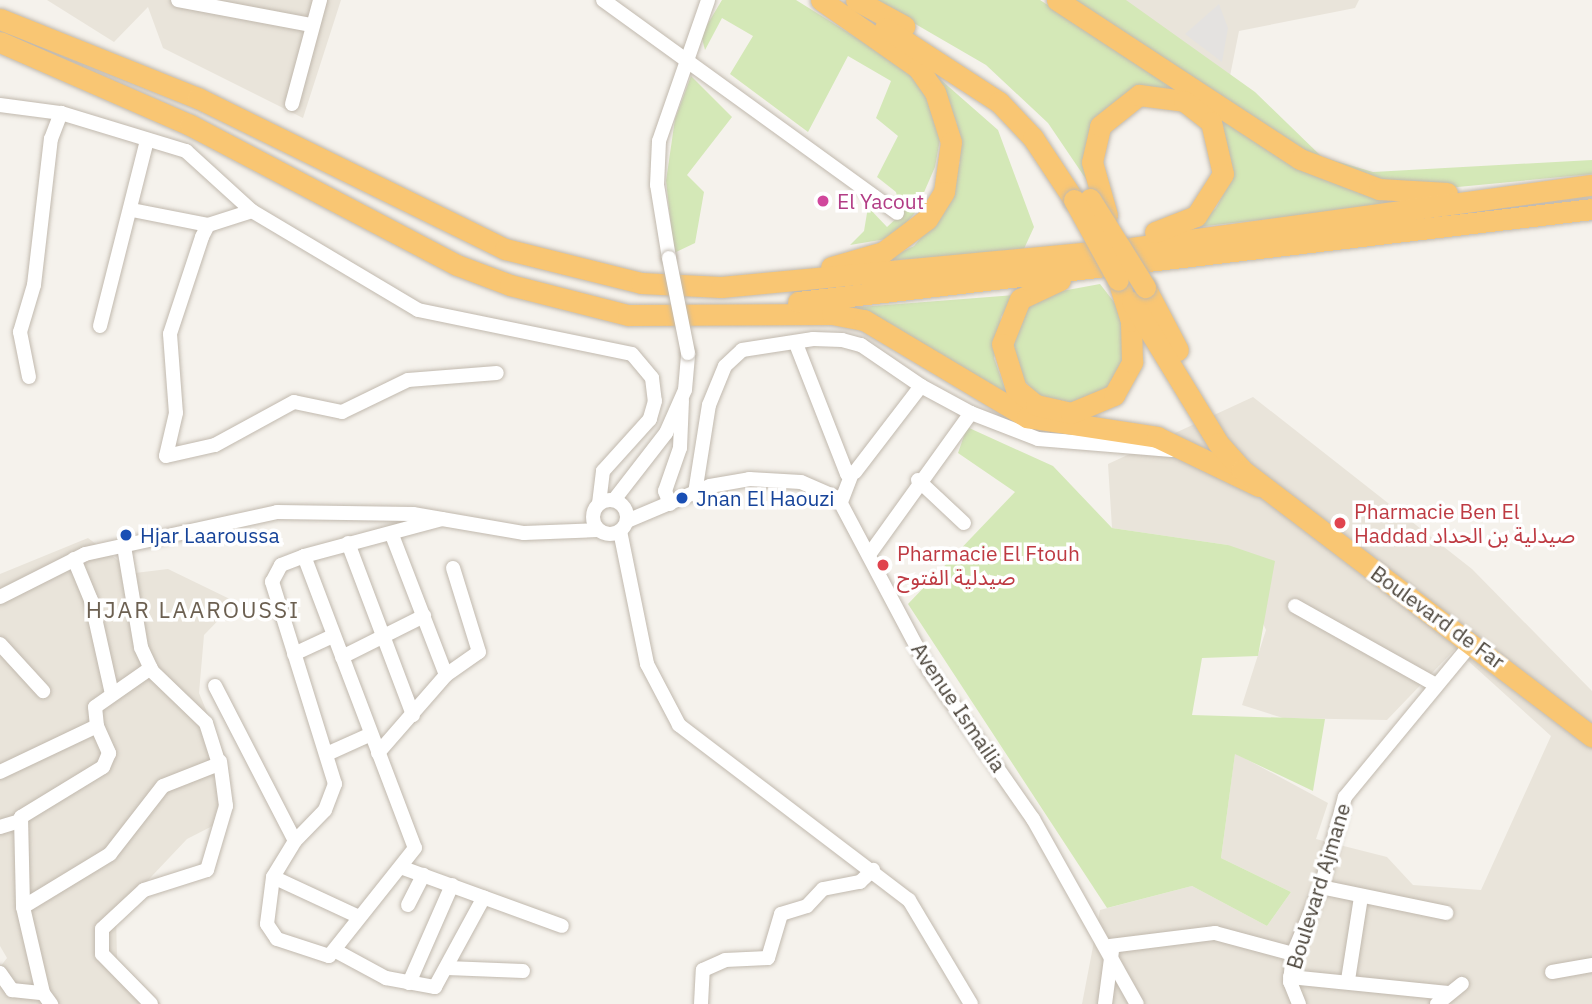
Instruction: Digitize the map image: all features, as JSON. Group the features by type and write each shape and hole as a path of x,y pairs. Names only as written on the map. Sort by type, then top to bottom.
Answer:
{"highway":[{"path":"450,226 650,279 788,274 840,265 906,239 944,192 951,163 945,114 918,68 821,0"},
{"path":"834,0 935,56 999,102 1033,138 1113,237"},
{"path":"856,0 995,83 1041,128 1082,200 1118,280 1133,344 1125,381 1086,410 1056,412 1036,405 1016,389 1002,344 1020,299 1039,287 1380,241 1509,217"},
{"path":"1057,0 1276,145 1339,177 1423,193 1570,181 1590,185"},
{"path":"0,19 198,99 450,226 555,266 642,283 721,287 1077,251 1590,185"},
{"path":"0,42 190,125 435,251 510,285 628,315 832,314 864,320 1027,417 1157,437 1259,486"},
{"path":"1077,251 1178,226 1213,198 1223,174 1220,144 1206,117 1184,101 1139,95 1100,126 1092,162 1113,237 1138,295"},
{"path":"435,251 571,292 712,309 1592,209"},
{"path":"1118,280 1138,295"},
{"name":"Boulevard de Far","path":"1138,295 1218,443 1259,486 1472,643 1592,737"},
{"name":"Boulevard de Far","path":"1138,295 1210,408 1257,467 1592,721"}],"street":[{"path":"178,0 312,25"},
{"path":"292,104 320,0"},
{"path":"603,0 686,56 897,213"},
{"path":"664,506 665,491 680,447 688,353 669,258 656,170 667,106 708,0"},
{"path":"0,105 61,113 197,158 223,191 418,310 632,354 652,378 655,401 650,419 599,479 612,515 647,664 679,725 708,753 873,870 929,926 971,1004"},
{"path":"29,377 20,332 34,285 51,139 61,113"},
{"path":"100,326 132,210 147,140"},
{"path":"132,210 208,225 253,211"},
{"path":"208,225 170,334 176,414 166,456 215,445 294,402 342,412 408,380 497,373"},
{"path":"695,493 709,405 725,366 741,349 825,339 861,345 920,386 971,413 1028,438 1156,448 1223,467"},
{"path":"796,344 845,472 852,474"},
{"path":"0,597 74,559 277,512 442,519 556,533 612,515 664,506 695,493 749,480 801,482 841,502 852,474 920,386"},
{"path":"612,515 682,399"},
{"path":"871,552 918,480 971,413"},
{"path":"918,480 964,523"},
{"name":"Avenue Ismailia","path":"841,502 871,552 929,670 1020,798 1111,949 1137,1004"},
{"path":"304,556 378,753 415,842 403,868 359,916 336,951 329,956 277,939 267,924 273,877 295,841 332,796 329,753 293,654 272,582 281,565 304,556 348,542 392,535 442,519"},
{"path":"392,535 446,675"},
{"path":"348,542 413,715"},
{"path":"124,547 141,647 150,668 206,723 220,761 226,806 207,870 144,890 103,929 102,954 151,1004"},
{"path":"74,559 91,600 112,694"},
{"path":"378,753 446,675 480,646 453,568"},
{"path":"1295,606 1436,685"},
{"path":"342,657 424,616"},
{"path":"293,654 334,636"},
{"name":"Boulevard Ajmane","path":"1294,1001 1290,977 1293,954 1321,887 1345,797 1472,643"},
{"path":"0,644 43,691"},
{"path":"0,827 20,821 107,764 94,709 150,668"},
{"path":"215,685 295,841"},
{"path":"0,772 97,726"},
{"path":"329,753 371,734"},
{"path":"23,907 110,854 163,786 220,761"},
{"path":"0,973 12,990 39,999 23,907 20,821"},
{"path":"403,868 562,926"},
{"path":"701,1004 703,970 725,960 768,958 781,914 807,906 823,889 860,882 873,870"},
{"path":"408,905 423,875"},
{"path":"273,877 359,916"},
{"path":"409,983 452,885"},
{"path":"1321,887 1446,913"},
{"path":"336,951 409,983 435,987 484,897"},
{"path":"1349,981 1361,897"},
{"path":"1105,1004 1111,949 1215,933 1293,954"},
{"path":"1552,972 1592,965"},
{"path":"447,968 523,971"},
{"path":"1290,977 1349,981 1441,1001 1462,984"}],"shaded area":[{"path":"47,0 341,0 303,118 163,48 148,7 114,42"},
{"path":"1094,0 1359,0 1355,8 1239,31 1228,86"},
{"path":"1219,4 1228,28 1222,62 1185,34"},
{"path":"1253,397 1472,569 1592,691 1592,1004 1082,1004 1100,910 1192,886 1267,926 1291,892 1221,858 1235,753 1328,803 1316,839 1387,857 1413,885 1481,890 1551,736 1455,649 1387,720 1283,718 1242,705 1266,630 1228,545 1112,528 1108,464"},
{"path":"88,538 135,573 168,569 236,602 204,635 199,693 224,753 230,817 187,839 116,914 117,958 161,1004 0,1004 0,967 7,958 0,946 0,574"}],"green space":[{"path":"722,0 796,0 902,66 925,89 941,134 935,167 915,213 892,238 850,245 864,231 868,207 887,227 901,214 896,192 877,177 898,136 876,118 891,81 848,56 808,132 730,74 753,36 722,18 705,50 701,35"},
{"path":"874,0 1040,0 1289,162 1400,205 1196,227 1216,208 1232,178 1219,126 1165,95 1102,125 1090,185 1048,123 986,65"},
{"path":"1058,0 1126,0 1255,92 1322,157 1373,172 1592,160 1592,174 1437,189 1339,171"},
{"path":"916,58 998,130 1034,227 1023,251 883,261 914,246 936,220 960,163 957,124 943,89"},
{"path":"691,76 732,117 687,175 704,192 695,243 674,253 666,181 675,119"},
{"path":"1100,284 1121,311 1127,343 1118,386 1081,406 1044,402 1012,367 1013,336 1028,307 1051,293"},
{"path":"1015,295 1001,317 994,358 1006,392 1024,411 834,309"},
{"path":"967,427 1053,466 1112,528 1228,545 1275,561 1258,656 1202,658 1192,715 1325,719 1313,791 1235,754 1221,858 1291,892 1267,926 1192,886 1107,908 908,604 1015,492 958,453"}],"place":[{"name":"El Yacout","path":"823,201"},
{"name":"Jnan El Haouzi","path":"682,498"},
{"name":"Pharmacie Ben El Haddad صيدلية بن الحداد","path":"1340,523"},
{"name":"Hjar Laaroussa","path":"126,535"},
{"name":"Pharmacie El Ftouh صيدلية الفتوح","path":"883,565"}],"district":[{"name":"HJAR LAAROUSSI","path":"193,609"}]}
